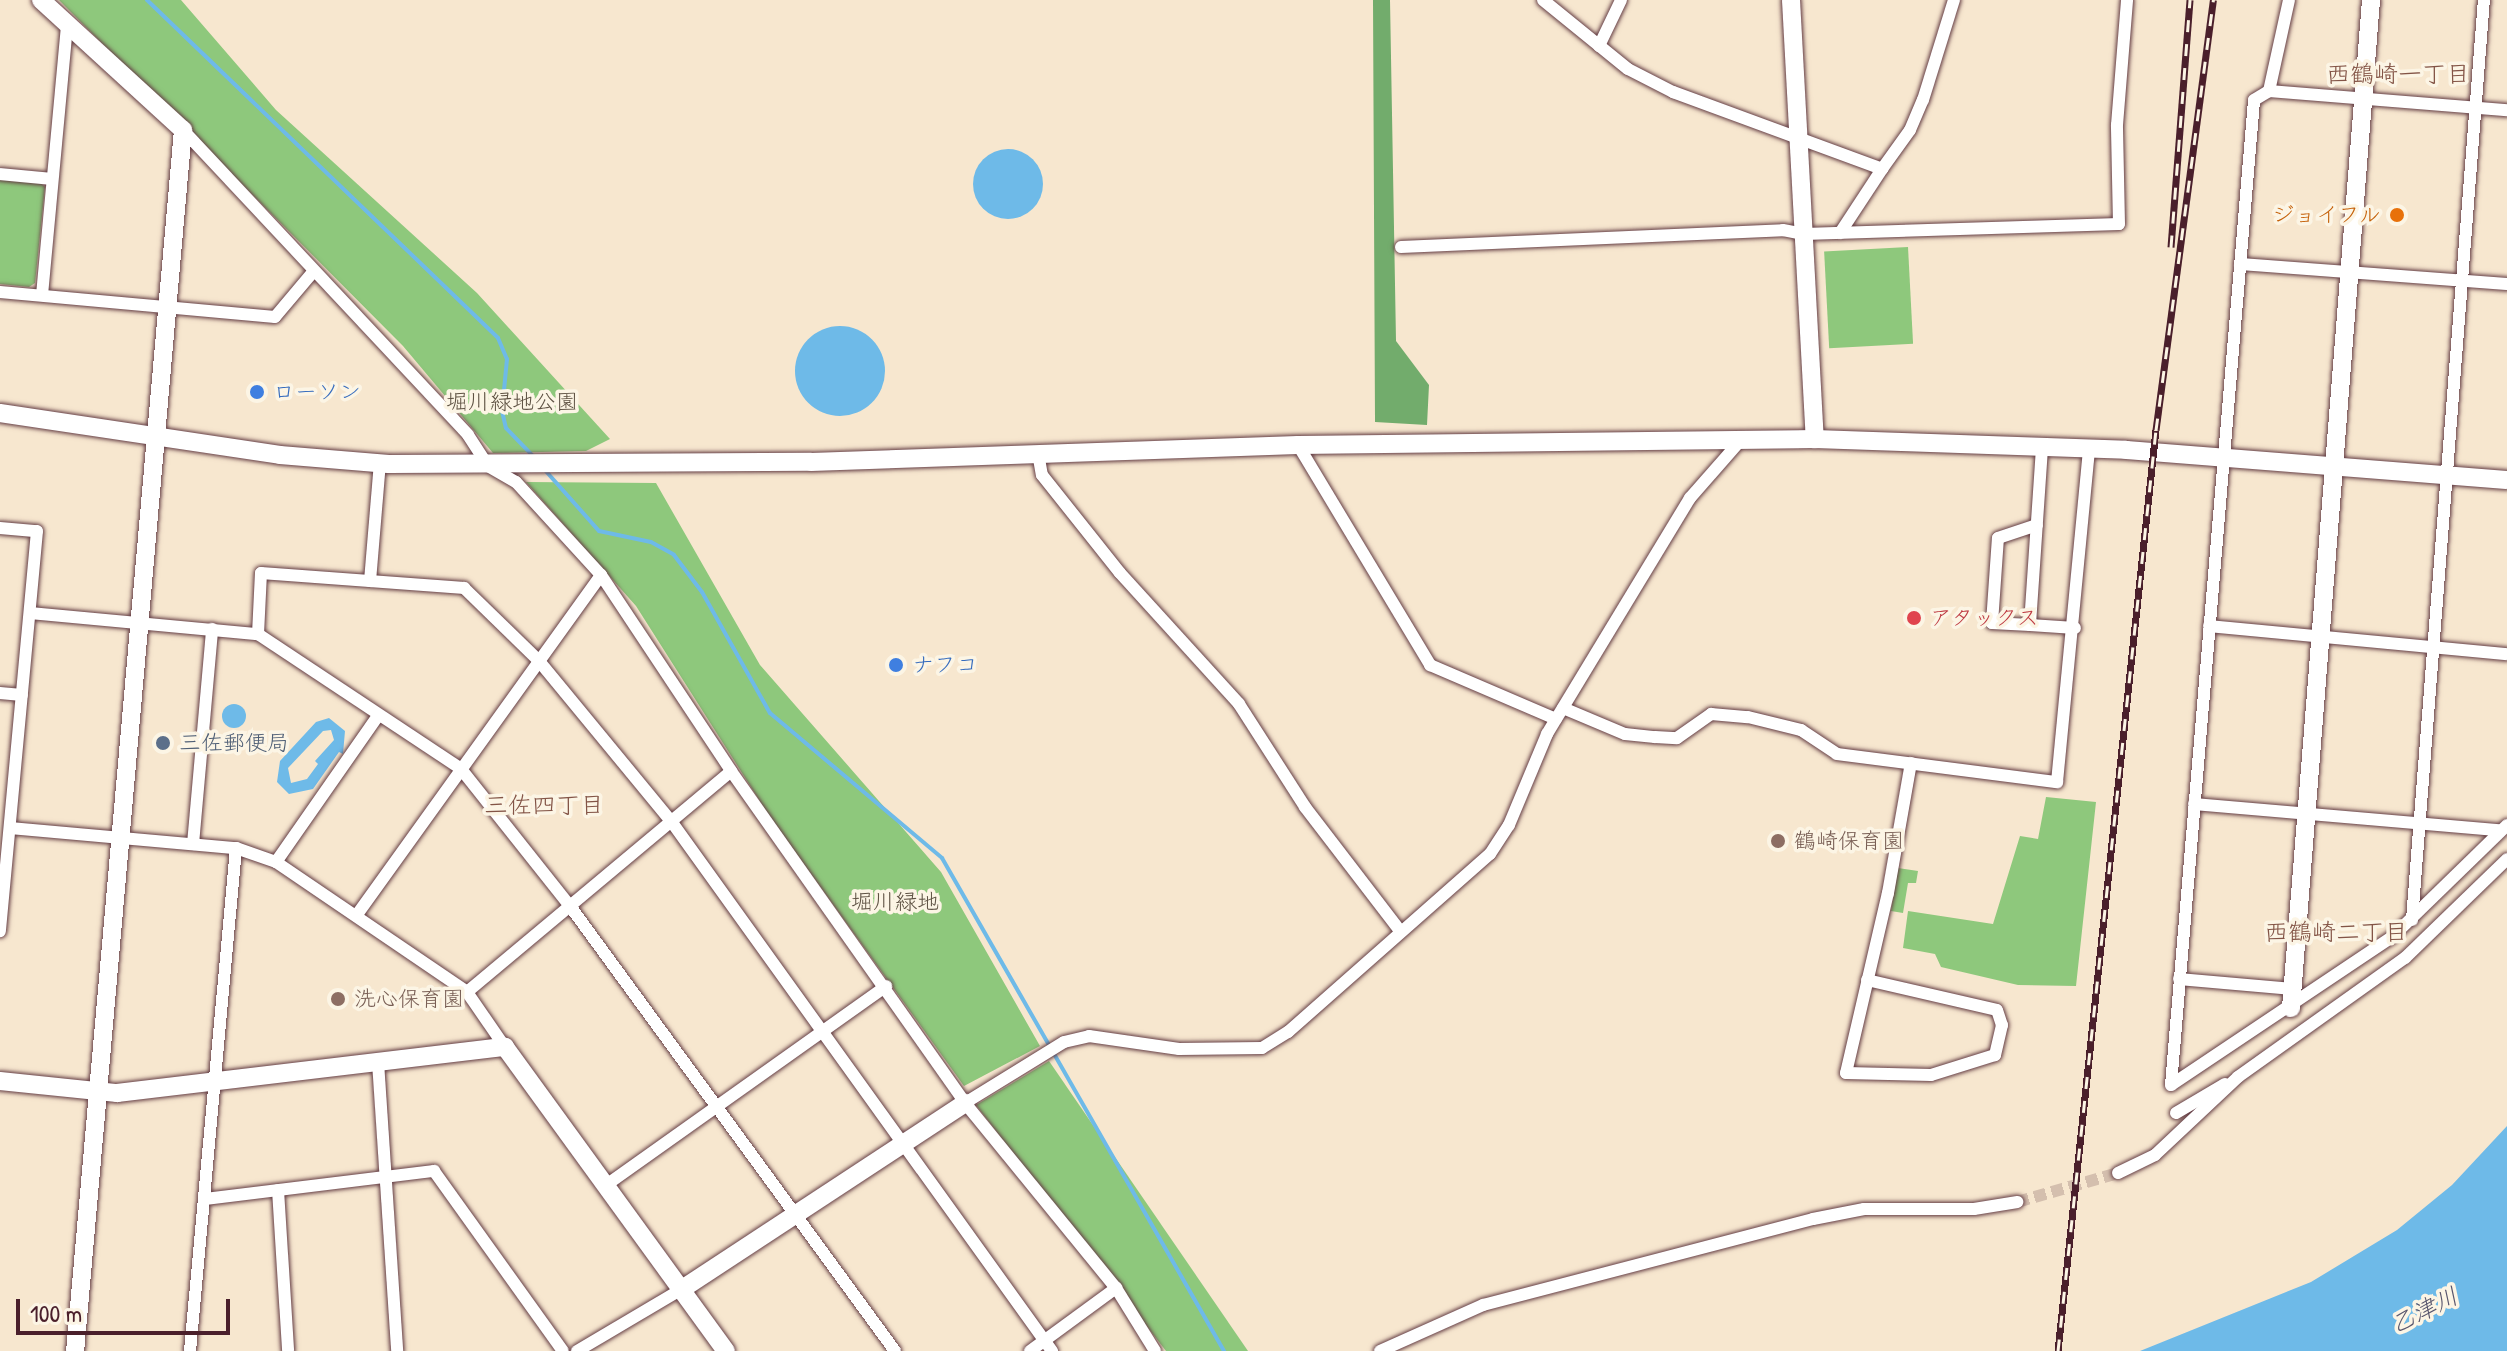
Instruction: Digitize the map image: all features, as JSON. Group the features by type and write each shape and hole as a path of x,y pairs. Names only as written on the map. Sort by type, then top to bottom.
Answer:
{"street":[{"path":"41,0 183,130 468,435 488,466 516,482 601,575 731,771 886,986 965,1103 1116,1288 1155,1351"},
{"path":"1543,0 1628,69 1673,92 1798,141 1882,169"},
{"path":"1599,46 1621,0"},
{"path":"1791,0 1815,439"},
{"path":"1840,233 1910,130 1923,100 1954,0"},
{"path":"1401,247 1783,230 1804,234 2119,224 2117,125 2127,0"},
{"path":"2269,91 2289,0"},
{"path":"2291,1008 2371,0"},
{"path":"2412,920 2484,0"},
{"path":"42,295 67,24"},
{"path":"2503,828 2412,920 2291,1008 2171,1085 2254,100 2269,91 2507,110"},
{"path":"75,1351 183,130"},
{"path":"0,174 52,179"},
{"path":"2240,264 2507,284"},
{"path":"0,292 275,317 313,272"},
{"path":"0,413 155,437 380,463 488,466 964,459 1038,453 1298,445 1815,439 2089,448 2507,480"},
{"path":"577,1351 682,1289 965,1103 1064,1042 1089,1036 1179,1049 1262,1048 1288,1032 1490,854 1560,714 1690,498 1740,441"},
{"path":"1298,445 1430,665 1560,714 1625,734 1677,738 1711,714 1748,717 1801,730 1837,754 2057,782 2075,628 2089,448"},
{"path":"2030,625 2042,448"},
{"path":"1038,453 1042,475 1120,573 1239,704 1305,807 1400,931"},
{"path":"370,581 380,463"},
{"path":"2037,525 1998,538 1992,623 2075,628"},
{"path":"0,528 37,531 0,931"},
{"path":"258,634 261,573 464,588 539,661 671,821 1048,1346"},
{"path":"356,916 601,575"},
{"path":"30,613 258,634 461,769 570,906 895,1351"},
{"path":"2209,626 2507,654"},
{"path":"193,844 212,629"},
{"path":"0,693 22,695"},
{"path":"276,862 378,716"},
{"path":"1867,980 1997,1010 2002,1025 1995,1055 1931,1075 1846,1073 1911,763"},
{"path":"467,992 731,771"},
{"path":"2194,804 2419,824 2503,828"},
{"path":"10,828 236,848 276,862 467,992 726,1351"},
{"path":"190,1351 236,848"},
{"path":"2176,1113 2238,1077 2405,958 2507,859"},
{"path":"2179,979 2293,989"},
{"path":"605,1186 886,986"},
{"path":"0,1081 97,1091 215,1081 505,1047"},
{"path":"378,1062 397,1351"},
{"path":"2118,1173 2178,1136 2238,1077"},
{"path":"205,1199 434,1171 563,1351"},
{"path":"278,1190 288,1351"},
{"path":"1380,1351 1483,1305 1813,1219 1864,1209 1974,1209 2017,1202"},
{"path":"1030,1351 1048,1346 1116,1288"}],"green space":[{"name":"堀川緑地公園","path":"59,0 181,0 276,110 477,293 610,439 586,451 493,453 403,346"},
{"path":"1373,0 1390,0 1396,341 1429,385 1427,425 1375,422"},
{"path":"0,179 40,182 45,187 35,283 29,287 0,284"},
{"path":"1908,247 1913,344 1829,348 1824,251"},
{"name":"堀川緑地","path":"526,482 656,483 760,665 941,872 1040,1046 964,1086 770,817 636,606"},
{"path":"2046,797 2096,802 2076,986 2018,985 1941,967 1935,954 1903,948 1908,911 1993,924 2020,836 2038,839"},
{"path":"1898,868 1918,871 1916,883 1908,883 1903,913 1891,911"},
{"path":"1049,1061 1248,1351 1166,1351 976,1105"}],"water":[{"path":"1008,149 1033,159 1043,184 1033,209 1008,219 983,209 973,184 983,159"},
{"path":"840,326 857,330 872,339 881,354 885,371 881,388 872,403 857,412 840,416 823,412 808,403 799,388 795,371 799,354 808,339 823,330"},
{"path":"234,704 242,708 246,716 242,724 234,728 226,724 222,716 226,708"},
{"path":"329,718 345,731 343,754 339,752 313,789 289,794 277,782 280,761 316,722","holes":["331,730 334,740 315,761 318,764 307,779 291,783 288,768 323,731"]},
{"name":"乙津川","path":"2507,1126 2507,1351 2140,1351 2311,1282 2397,1230 2452,1185"}],"waterway":[{"path":"147,0 498,338 507,359 502,411 506,428 533,456"},
{"path":"544,469 599,531 651,542 674,555 702,592 770,713 942,858 1224,1351"}],"tunnel":[{"path":"2017,1202 2118,1173"}],"railway":[{"path":"2171,247 2190,0"},
{"path":"2058,1351 2156,430 2213,0"}],"place":[{"name":"ジョイフル","path":"2397,215"},
{"name":"ローソン","path":"257,392"},
{"name":"アタックス","path":"1914,618"},
{"name":"ナフコ","path":"896,665"},
{"name":"三佐郵便局","path":"163,743"},
{"name":"鶴崎保育園","path":"1778,841"},
{"name":"洗心保育園","path":"338,999"}],"district":[{"name":"西鶴崎一丁目","path":"2398,74"},
{"name":"三佐四丁目","path":"544,805"},
{"name":"西鶴崎二丁目","path":"2336,932"}]}
